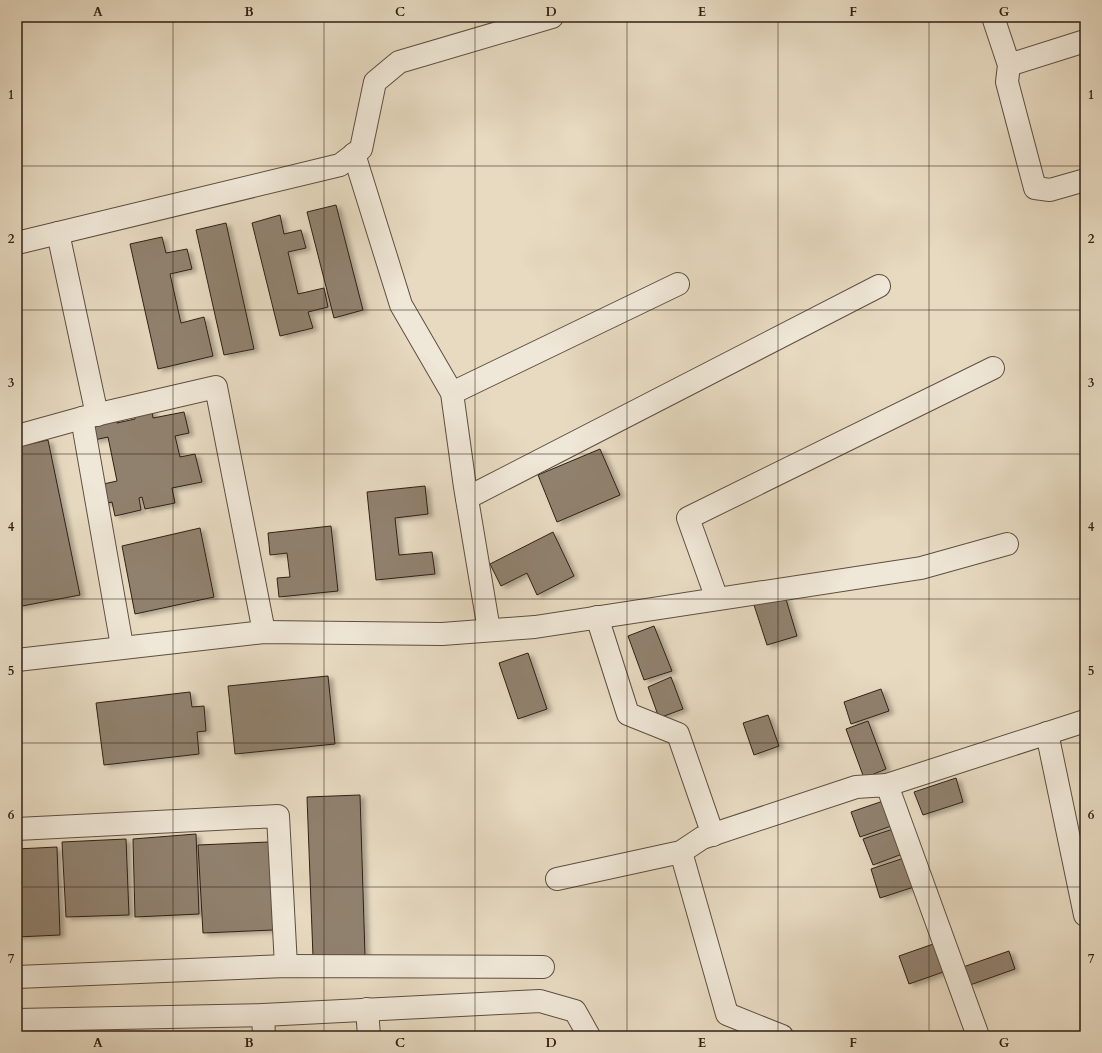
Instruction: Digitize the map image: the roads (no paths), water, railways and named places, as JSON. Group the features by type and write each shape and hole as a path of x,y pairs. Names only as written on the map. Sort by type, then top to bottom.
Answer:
{"street":[{"path":"17,242 340,165 361,148 375,82 399,62 552,17"},
{"path":"993,17 1009,65 1007,82 1036,188 1050,190 1085,180"},
{"path":"1009,65 1085,41"},
{"path":"354,154 401,305 452,393 467,498 490,630"},
{"path":"58,233 90,417 122,646"},
{"path":"452,393 678,284"},
{"path":"467,498 879,286"},
{"path":"717,599 688,518 993,368"},
{"path":"17,436 216,387 264,632"},
{"path":"17,660 122,646 264,632 442,634 535,626 921,568 1007,544"},
{"path":"597,617 628,714 678,734 713,835"},
{"path":"557,879 681,852 702,838 856,787 887,785 1085,721"},
{"path":"1047,733 1085,915"},
{"path":"887,785 978,1036"},
{"path":"17,829 278,816 286,966"},
{"path":"681,852 727,1014 782,1036"},
{"path":"17,977 286,966 543,967"},
{"path":"18,1036 17,1020 264,1026 367,1009 540,1001 575,1011 589,1036"},
{"path":"367,1009 369,1036"}]}
